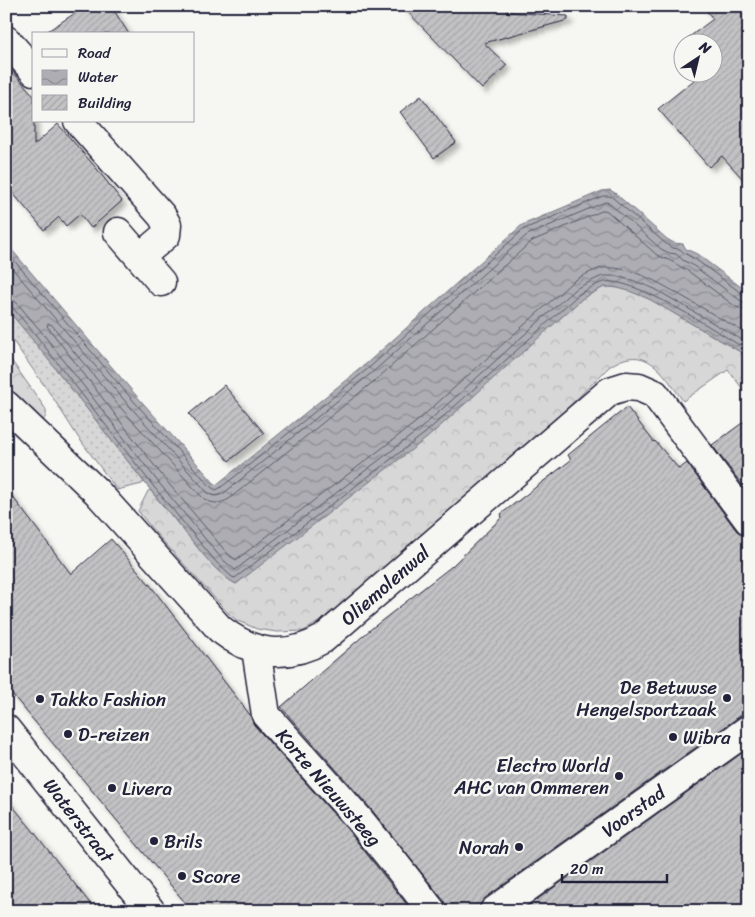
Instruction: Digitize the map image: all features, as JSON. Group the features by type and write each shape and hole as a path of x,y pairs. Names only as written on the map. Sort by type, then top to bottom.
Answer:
{"street":[{"path":"6,40 32,69"},
{"path":"79,122 162,216 167,225 166,235 140,257"},
{"path":"118,232 161,282"},
{"name":"Oliemolenwal","path":"6,406 97,492 220,629 235,640 256,649 273,652 299,650 323,639 610,391 626,386 639,387 655,394 749,521"},
{"name":"Korte Nieuwsteeg","path":"256,649 266,715 359,819 432,911"},
{"name":"Waterstraat","path":"6,729 151,911"},
{"name":"Voorstad","path":"494,911 749,729"}],"green space":[{"path":"604,287 625,289 645,297 749,357 749,397 728,370 683,401 669,381 653,364 644,359 622,360 609,367 501,474 387,572 304,631 277,632 257,629 238,621 229,614 138,511 150,490 213,566 236,584 583,298"},
{"path":"6,308 31,337 144,482 142,484 117,490 78,437 6,331"},
{"path":"6,353 45,408 46,417 40,423 6,389"}],"water":[{"path":"610,190 667,239 674,243 683,244 686,249 697,254 749,293 749,357 649,299 614,287 604,287 583,298 427,438 236,584 220,573 206,558 6,308 6,243 134,393 216,485 367,363 522,225 602,191"}],"building":[{"path":"86,6 111,6 128,32 46,32"},
{"path":"402,6 507,6 507,12 568,16 568,20 484,43 507,65 482,89"},
{"path":"703,6 749,6 749,186 722,156 709,167 658,109 692,82 722,82 722,32 696,32 713,19"},
{"path":"6,64 32,94 34,145 58,124 122,201 91,228 80,214 66,226 59,217 44,230 6,185"},
{"path":"421,96 456,142 434,158 400,112"},
{"path":"224,385 264,433 229,461 189,414"},
{"path":"627,407 654,442 679,469 687,463 736,530 742,535 749,536 749,714 740,716 485,898 480,904 479,911 447,911 444,901 371,809 281,707 371,629 452,566 502,517 501,514 571,460 568,455"},
{"path":"749,418 749,494 712,445"},
{"path":"6,488 71,574 111,539 150,585 247,711 254,725 347,829 412,911 192,911 6,687"},
{"path":"749,748 749,911 521,911"},
{"path":"6,798 30,827 96,911 6,911"}],"place":[{"name":"De Betuwse Hengelsportzaak","path":"727,698"},
{"name":"Takko Fashion","path":"40,699"},
{"name":"D-reizen","path":"68,734"},
{"name":"Wibra","path":"673,737"},
{"name":"Electro World AHC van Ommeren","path":"619,776"},
{"name":"Livera","path":"112,788"},
{"name":"Brils","path":"154,841"},
{"name":"Norah","path":"519,847"},
{"name":"Score","path":"182,876"}]}
